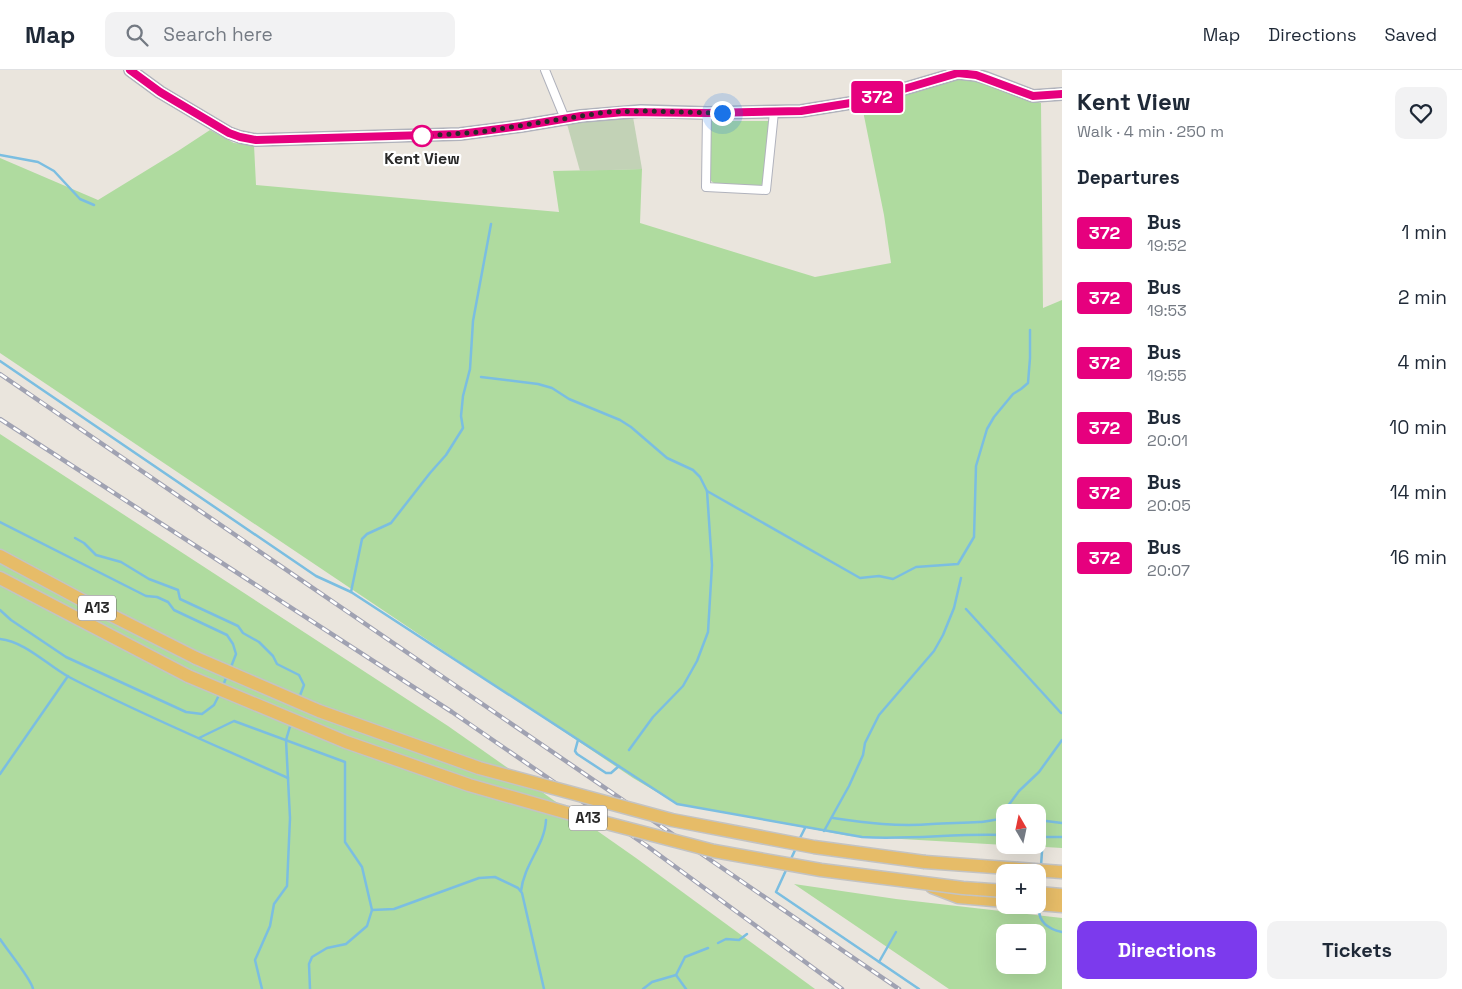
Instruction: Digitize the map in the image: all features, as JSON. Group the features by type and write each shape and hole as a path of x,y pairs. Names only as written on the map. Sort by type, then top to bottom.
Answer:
{"highway":[{"name":"A13","path":"0,556 196,658 319,711 479,768 672,820 814,847 925,862 1062,872"},
{"name":"A13","path":"0,578 188,676 346,742 469,785 564,812 714,850 821,870 996,890"},
{"path":"922,883 958,897 996,900"},
{"path":"1046,894 1062,895"},
{"path":"1046,905 1062,906"}],"main road":[{"path":"130,70 160,92 204,119 229,133 249,139 460,134 607,112 774,112 829,108 863,101 958,73 976,75 1033,96 1062,94"}],"street":[{"path":"545,70 565,119"},
{"path":"707,113 706,187 766,190 774,112"}],"green space":[{"path":"963,79 978,82 1041,103 1043,308 1062,300 1062,848 1046,847 1046,804 996,804 996,844 850,836 677,804 633,778 0,353 0,158 98,200 210,130 234,143 254,145 256,185 559,212 553,171 642,169 640,223 815,277 891,263 884,215 862,106 895,98 951,80"},
{"path":"633,117 642,169 580,171 567,124"},
{"path":"709,121 771,121 763,184 759,186 715,184 710,180"},
{"path":"0,434 448,726 636,858 815,989 0,989"},
{"path":"794,884 896,899 996,910 996,914 1027,914 1062,918 1062,989 949,989"}],"waterway":[{"path":"0,155 38,162 54,171 80,199 94,205"},
{"path":"351,592 362,539 367,534 391,523 446,455 463,428 461,416 463,396 470,369 473,321 491,224"},
{"path":"707,491 860,578 879,576 893,579 916,567 958,564 974,537 976,466 987,429 994,417 1013,394 1028,383 1030,330"},
{"path":"0,361 316,576 351,592 677,804 862,837 898,838 996,835"},
{"path":"481,377 538,384 552,388 569,399 620,420 667,458 693,470 700,477 707,491 712,565 708,632 697,661 683,686 653,717 629,750"},
{"path":"0,522 146,596 157,597 168,602 174,610 227,635 233,644 236,654 231,667"},
{"path":"75,538 84,543 96,555 121,562 149,579 178,590 180,599 238,626 243,633 259,642 273,656 277,664 299,675 304,685 299,698"},
{"path":"824,831 849,786 863,755 865,743 879,715 934,651 943,635 954,608 961,578"},
{"path":"966,609 1061,713"},
{"path":"0,610 11,620 66,657 186,712 202,714 214,705 220,693"},
{"path":"0,639 10,641 27,649 69,677 123,704 288,778"},
{"path":"223,686 227,675"},
{"path":"0,774 68,676"},
{"path":"199,738 234,721 345,762 345,842 362,867 372,910 367,926 346,944 327,948 312,957 309,964 310,989"},
{"path":"262,989 255,960 270,926 274,904 287,886 290,818 286,740 291,723"},
{"path":"578,740 575,751 577,754 606,773 611,773 619,766"},
{"path":"1009,804 1019,791 1039,772 1062,740"},
{"path":"833,818 895,825 982,822 996,819"},
{"path":"521,891 526,872 542,838 546,820"},
{"path":"1046,821 1062,823"},
{"path":"799,840 805,828"},
{"path":"1046,837 1062,837"},
{"path":"790,861 796,848"},
{"path":"1041,864 1042,854"},
{"path":"787,868 776,892 919,989"},
{"path":"372,910 394,909 479,878 495,877 518,888 522,893 544,989"},
{"path":"1039,914 1042,921 1048,927 1062,932"},
{"path":"879,962 896,932"},
{"path":"718,943 726,939 739,940 747,934"},
{"path":"0,939 24,972 33,989"},
{"path":"643,989 652,982 676,975 685,957 708,948"},
{"path":"676,975 686,989"}],"railway":[{"path":"0,374 899,989"},
{"path":"0,419 452,712 647,846 842,989"}],"bus line":[{"name":"372","path":"130,70 160,92 229,133 256,140 460,134 607,112 707,113 801,111 863,101 958,73 986,78 1033,96 1042,97 1062,94"}],"place":[{"name":"Kent View","path":"422,136"}],"route":[{"path":"422,136 480,132 607,112 722,113"}]}
